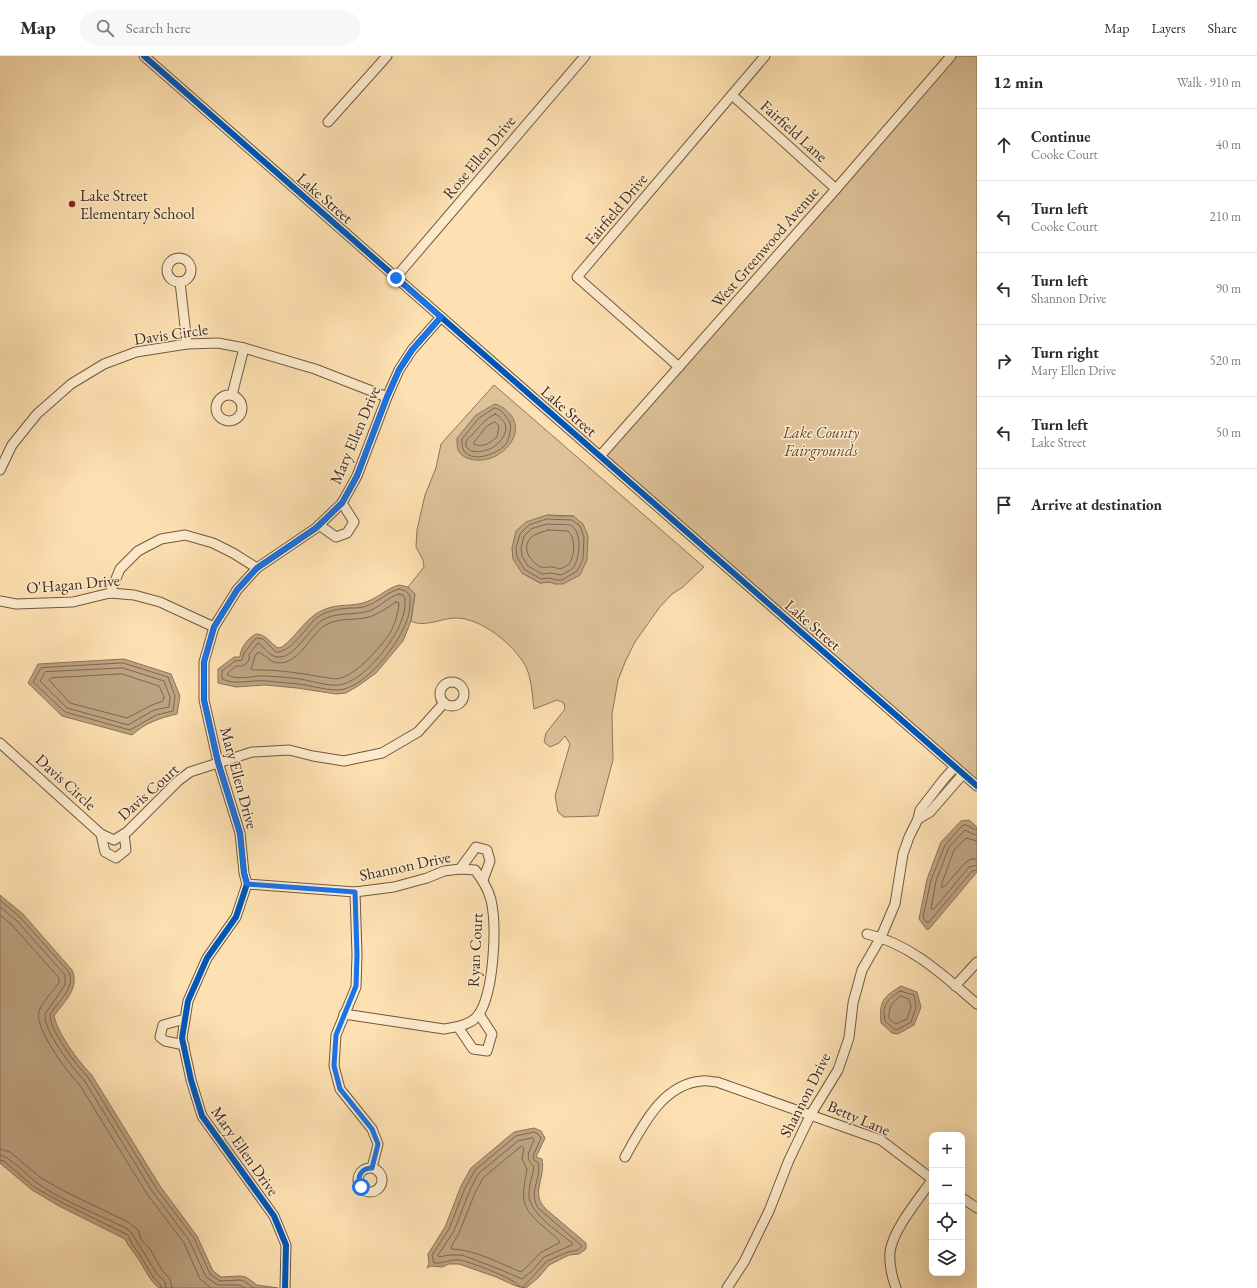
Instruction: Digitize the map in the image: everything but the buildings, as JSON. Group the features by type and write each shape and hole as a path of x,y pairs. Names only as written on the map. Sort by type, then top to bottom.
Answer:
{"street":[{"name":"Lake Street","path":"144,56 977,786"},
{"path":"328,122 386,56"},
{"name":"Rose Ellen Drive","path":"396,278 585,56"},
{"name":"Fairfield Drive","path":"679,367 577,277 765,56"},
{"name":"West Greenwood Avenue","path":"600,456 836,189 951,56"},
{"name":"Fairfield Lane","path":"732,95 836,189"},
{"path":"180,282 187,344"},
{"name":"Mary Ellen Drive","path":"285,1288 286,1245 274,1216 202,1116 191,1080 182,1038 188,1001 206,958 236,917 247,884 244,872 240,833 218,762 204,700 204,662 214,627 237,590 257,568 319,525 342,503 357,476 387,397 399,370 412,350 441,317"},
{"name":"Davis Circle","path":"0,470 12,445 37,414 71,384 104,364 136,352 187,344 218,343 244,348 314,369 387,397"},
{"path":"232,395 244,348"},
{"path":"319,525 336,537 347,533 354,522 342,503"},
{"path":"110,594 120,569 138,551 161,539 185,535 213,543 257,568"},
{"name":"O'Hagan Drive","path":"0,601 16,604 74,602 110,594 134,595 160,602 214,627"},
{"name":"Davis Court","path":"114,840 124,834 178,781 190,772 252,752 289,750 344,761 382,754 418,732 444,703"},
{"name":"Davis Circle","path":"0,743 101,834 114,840"},
{"name":"Shannon Drive","path":"727,1288 744,1262 769,1211 789,1160 811,1114 838,1070 849,1038 853,1003 862,970 881,937 895,904 903,854 918,819 920,810 926,800 955,767"},
{"name":"Shannon Drive","path":"918,819 930,812 963,774"},
{"path":"101,834 105,852 116,858 126,850 124,834"},
{"path":"460,869 476,847 487,850 490,861 483,880"},
{"name":"Shannon Drive","path":"247,884 355,892 394,887 427,878 444,871 460,869 474,870"},
{"name":"Ryan Court","path":"474,870 483,880 490,898 494,916 492,975 488,995 479,1014"},
{"path":"355,892 357,955 356,986 336,1035 334,1066 340,1089 372,1129 378,1144 372,1168"},
{"path":"867,934 881,937 914,953 977,1004"},
{"path":"956,986 977,962"},
{"path":"344,1014 444,1029 458,1027 470,1022 479,1014 492,1034 487,1051 473,1048 458,1027"},
{"path":"184,1045 165,1041 160,1037 163,1025 185,1019"},
{"name":"Betty Lane","path":"625,1157 647,1119 660,1102 674,1091 685,1085 702,1081 717,1082 881,1140 929,1178"},
{"path":"896,1288 890,1268 890,1252 893,1241 898,1230 929,1184"},
{"path":"965,1200 977,1208"}],"green space":[{"name":"Lake County Fairgrounds","path":"950,56 977,56 977,784 600,457"},
{"path":"494,385 704,567 683,587 672,594 659,608 635,642 626,660 618,680 612,714 613,760 598,816 564,817 558,812 555,796 570,744 565,736 559,743 550,747 544,742 546,733 565,709 564,703 557,700 534,709 529,675 525,665 513,649 486,627 466,619 450,618 427,623 416,623 411,621 415,594 408,587 424,567 423,560 416,547 417,530 425,495 436,468 441,444","holes":["547,515 574,516 555,584 550,582 540,583 522,573"]}],"water":[{"path":"495,404 507,411 515,423 515,432 512,440 498,455 488,459 478,460 465,457 458,450 457,438 476,415"},
{"path":"547,515 573,516 583,524 588,536 587,560 580,575 563,584 555,584 550,582 540,583 522,573 513,559 512,548 516,531 526,522"},
{"path":"399,585 408,587 415,594 411,621 403,641 376,673 346,693 336,694 265,685 236,687 218,683 218,669 234,657 240,657 241,650 245,644 256,634 263,635 278,648 282,647 317,613 334,606 366,602 390,588"},
{"path":"124,659 171,674 180,696 177,714 165,717 142,727 132,735 62,716 28,683 38,664"},
{"path":"969,820 977,827 977,872 927,930 919,919 927,879 941,842 961,821"},
{"path":"0,895 23,914 72,970 74,983 70,994 54,1016 56,1023 64,1039 80,1062 91,1074 160,1186 197,1236 213,1271 221,1277 246,1277 257,1285 278,1288 159,1288 149,1277 125,1239 59,1206 32,1190 0,1163"},
{"path":"901,986 917,992 921,1007 914,1025 898,1034 892,1033 881,1023 881,1009 886,997"},
{"path":"534,1128 541,1131 545,1138 536,1157 542,1159 543,1166 539,1186 539,1198 547,1210 586,1243 586,1249 579,1254 569,1255 549,1265 539,1277 526,1288 516,1286 459,1264 449,1264 442,1267 431,1266 427,1268 429,1264 428,1254 445,1227 461,1186 471,1168 514,1132"}],"cycle path":[{"path":"144,56 977,786"},
{"path":"285,1288 286,1245 274,1216 202,1116 191,1080 182,1038 188,1001 207,958 236,917 247,884 244,873 240,833 218,762 204,700 204,662 214,627 237,590 257,568 316,528 342,503 357,476 387,397 399,370 412,350 441,317"}],"place":[{"name":"Lake Street Elementary School","path":"72,204"}],"route":[{"path":"361,1187 358,1179 359,1175 364,1169 372,1168 378,1144 372,1129 340,1089 334,1066 336,1035 356,986 357,955 355,892 247,884 244,872 240,833 218,762 204,700 204,662 214,627 237,590 257,568 316,528 342,503 357,476 387,397 399,370 412,350 441,317 396,278"}]}
